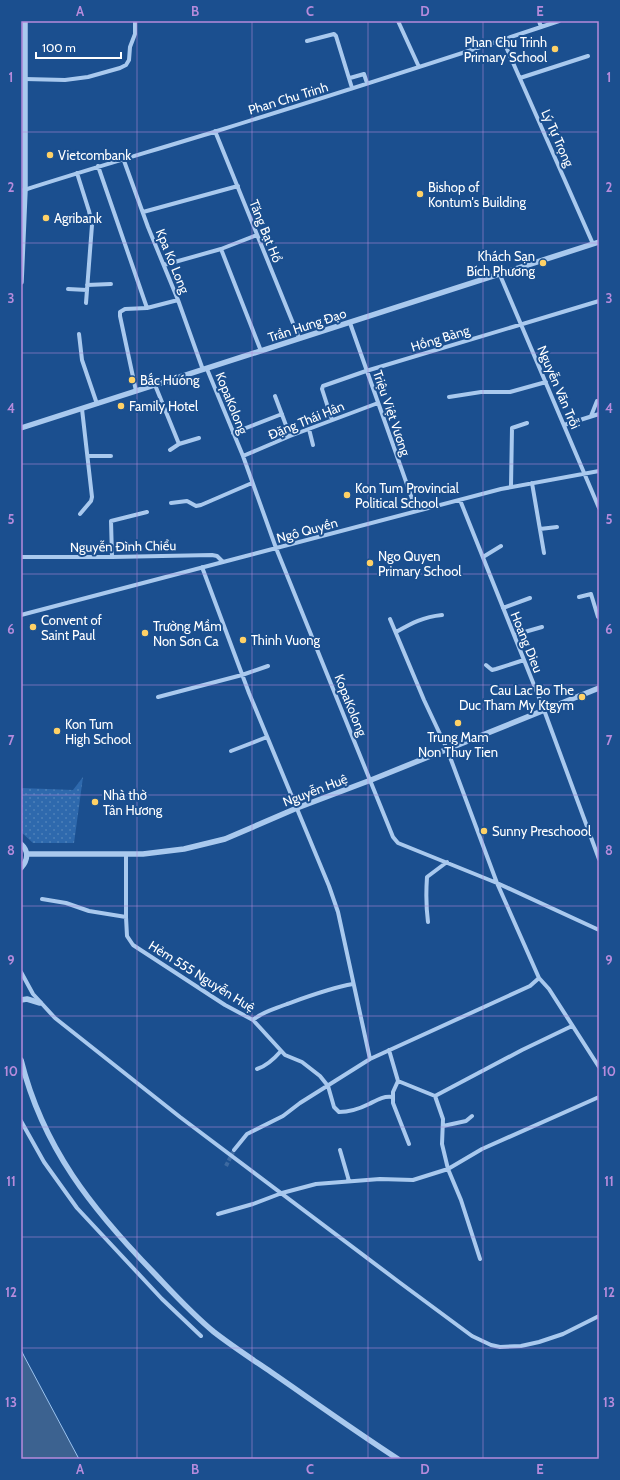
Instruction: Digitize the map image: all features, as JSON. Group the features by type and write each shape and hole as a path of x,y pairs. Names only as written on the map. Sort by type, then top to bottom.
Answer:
{"street":[{"path":"21,282 25,21"},
{"path":"25,79 65,80 88,77 126,65 129,60 130,47 135,34 136,21"},
{"path":"398,21 418,67"},
{"path":"539,21 541,27"},
{"name":"Phan Chu Trinh","path":"23,191 123,158 215,131 560,21"},
{"path":"308,41 334,34 336,36 352,88"},
{"name":"Lý Tự Trọng","path":"503,40 596,243"},
{"path":"520,78 588,56"},
{"path":"350,78 364,74 367,83"},
{"name":"Tăng Bạt Hổ","path":"215,131 299,338"},
{"name":"Kpa Ko Long","path":"123,158 205,370"},
{"path":"98,166 147,308"},
{"path":"77,173 92,225 86,303"},
{"path":"143,212 238,186"},
{"path":"164,265 221,249 257,235"},
{"name":"Trần Hưng Đạo","path":"21,428 596,243"},
{"path":"221,249 261,351"},
{"name":"Nguyễn Văn Trỗi","path":"500,275 599,508"},
{"path":"68,289 110,284"},
{"path":"136,391 120,312 147,308 178,300"},
{"name":"Hồng Bàng","path":"332,420 322,387 366,371 599,301"},
{"name":"Triệu Việt Vương","path":"350,322 416,510"},
{"path":"79,334 82,360 97,404"},
{"name":"KopaKolong","path":"205,370 243,456 276,548 393,837 398,843 497,883 599,930"},
{"path":"449,397 481,392 510,392 546,382"},
{"path":"155,385 179,444"},
{"path":"275,396 290,436"},
{"path":"592,416 597,401"},
{"name":"Đặng Thái Hân","path":"243,456 378,402"},
{"path":"80,514 92,501 82,409"},
{"path":"233,433 282,414"},
{"path":"564,424 599,414"},
{"path":"511,486 512,428 527,423"},
{"path":"309,429 313,445"},
{"path":"170,450 179,444 199,438"},
{"path":"88,456 111,456"},
{"name":"Ngô Quyền","path":"21,615 511,486 599,471"},
{"path":"171,503 187,501 198,506 252,483"},
{"path":"532,483 544,553"},
{"name":"Hoang Dieu","path":"460,500 544,710 599,859"},
{"path":"112,557 111,521 147,512"},
{"path":"540,529 557,527"},
{"path":"482,557 501,546"},
{"name":"Nguyễn Đình Chiểu","path":"21,557 112,557 212,554 217,556 223,562"},
{"path":"202,567 242,675 329,886 338,912 370,1059"},
{"path":"579,597 591,594 598,617"},
{"path":"503,608 530,598"},
{"path":"594,603 599,602"},
{"path":"396,632 413,622 426,617 442,615"},
{"path":"390,619 424,700 447,749 497,883 539,978 549,989 599,1067"},
{"path":"514,635 542,627"},
{"path":"486,666 492,670 524,660"},
{"path":"158,697 242,675 268,666"},
{"name":"Nguyễn Huệ","path":"27,854 143,854 184,849 225,839 297,808 599,688"},
{"path":"231,751 268,737"},
{"path":"21,844 27,854 25,864 21,868"},
{"name":"Hẻm 555 Nguyễn Huệ","path":"126,854 127,936 133,944 225,1005 253,1020 285,1055 302,1062 320,1076 328,1086"},
{"path":"428,922 426,906 428,895 426,877 447,862"},
{"path":"42,899 66,903 89,911 126,917"},
{"path":"21,972 33,994 55,1018 149,1093 399,1282 482,1342 500,1347 531,1344 563,1334 599,1316"},
{"path":"234,1150 247,1134 283,1116 370,1059 530,986 539,978"},
{"path":"253,1020 260,1014 304,998 335,987 353,984"},
{"path":"21,1000 27,999 40,1003"},
{"path":"435,1096 522,1050 572,1026"},
{"path":"390,1050 398,1081 394,1088 392,1097 395,1109 409,1144"},
{"path":"257,1069 264,1067 276,1058 281,1051"},
{"path":"21,1060 31,1094 43,1126 57,1152 81,1188 136,1255 214,1332 339,1420 398,1459"},
{"path":"398,1081 435,1096 443,1119 442,1144 448,1169 461,1200 480,1260"},
{"path":"328,1086 334,1107 339,1112 348,1112 370,1104 377,1099 387,1096 392,1097"},
{"path":"218,1214 253,1204 282,1193 316,1184 380,1179 413,1180 448,1169 482,1149 599,1097"},
{"path":"443,1126 466,1121 472,1116"},
{"path":"21,1121 44,1162 77,1208 162,1299 201,1336"},
{"path":"340,1150 349,1182"}],"shaded area":[{"path":"83,777 74,843 33,843 21,832 22,788 73,790"},
{"path":"21,1350 24,1356 79,1459 21,1459"}],"tunnel":[{"path":"226,1166 234,1150"}],"place":[{"name":"Phan Chu Trinh Primary School","path":"555,49"},
{"name":"Vietcombank","path":"50,155"},
{"name":"Bishop of Kontum's Building","path":"420,194"},
{"name":"Agribank","path":"46,218"},
{"name":"Khách Sạn Bích Phương","path":"543,263"},
{"name":"Bắc Húóng","path":"132,380"},
{"name":"Family Hotel","path":"121,406"},
{"name":"Kon Tum Provincial Political School","path":"347,495"},
{"name":"Ngo Quyen Primary School","path":"370,563"},
{"name":"Convent of Saint Paul","path":"33,627"},
{"name":"Trường Mầm Non Sơn Ca","path":"145,633"},
{"name":"Thinh Vuong","path":"243,640"},
{"name":"Cau Lac Bo The Duc Tham My Ktgym","path":"582,697"},
{"name":"Trung Mam Non Thuy Tien","path":"458,723"},
{"name":"Kon Tum High School","path":"57,731"},
{"name":"Nhà thờ Tân Hương","path":"95,802"},
{"name":"Sunny Preschoool","path":"484,831"}]}
